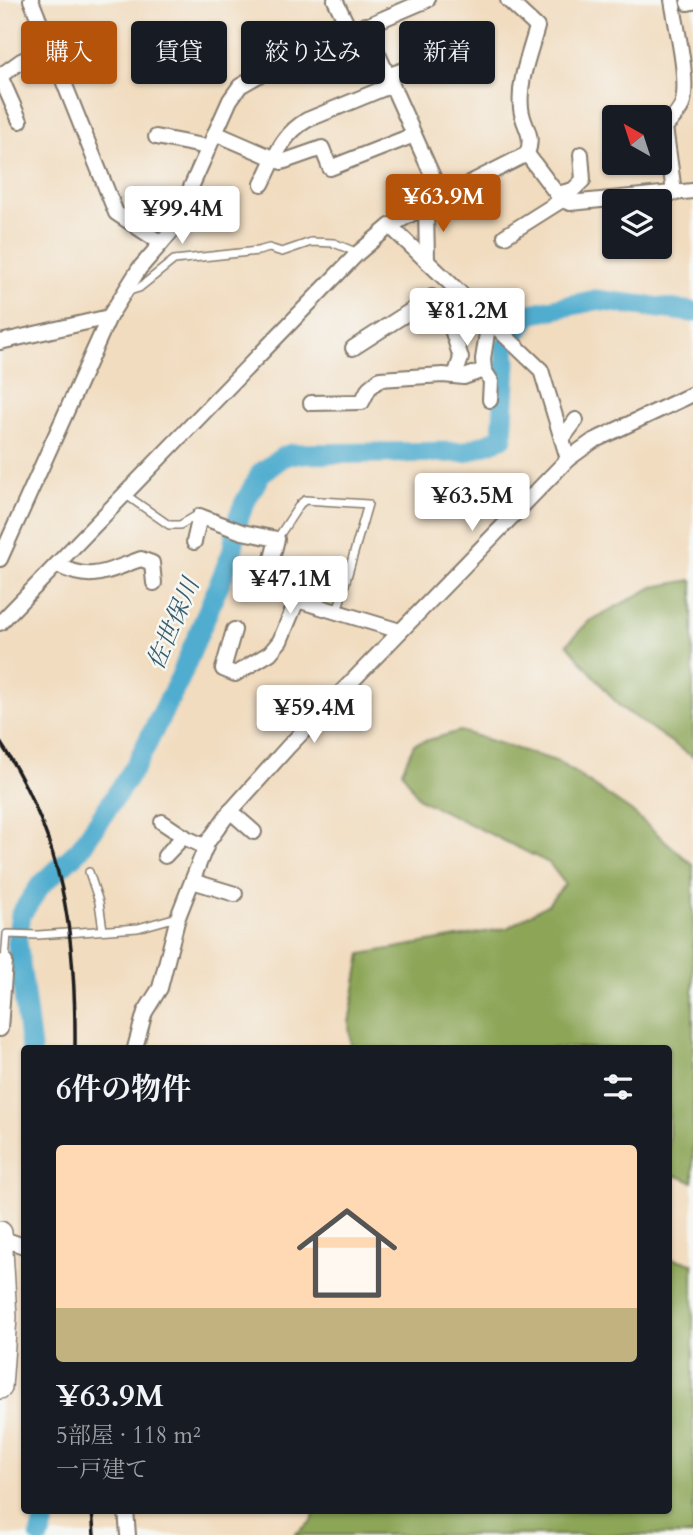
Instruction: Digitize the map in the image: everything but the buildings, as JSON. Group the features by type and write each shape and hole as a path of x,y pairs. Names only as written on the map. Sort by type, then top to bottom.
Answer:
{"highway":[{"path":"0,1387 9,1241"}],"street":[{"path":"31,0 39,21"},
{"path":"335,0 346,21"},
{"path":"375,21 426,0"},
{"path":"0,623 358,253 390,226 527,154 532,141 521,108 522,79 537,27 508,0"},
{"path":"673,0 688,74 682,105 665,127 674,192"},
{"path":"20,121 0,76 21,61"},
{"path":"385,71 442,197"},
{"path":"262,184 286,136 295,128 399,75"},
{"path":"65,84 117,213 161,243"},
{"path":"0,559 109,317 139,269 171,232 230,100 243,84"},
{"path":"215,133 282,162 322,148 330,168 414,135"},
{"path":"156,137 208,148"},
{"path":"527,154 560,197 570,203 693,191"},
{"path":"505,236 560,197 573,191 583,180 581,155"},
{"path":"426,207 427,261"},
{"path":"390,226 541,370 568,459"},
{"path":"353,348 432,297 446,310 461,358 455,376"},
{"path":"0,342 109,317"},
{"path":"489,320 483,359 484,370 491,382 490,400"},
{"path":"311,403 362,402 369,388 380,379 464,377 484,370"},
{"path":"136,1045 145,1012 160,988 178,917 192,881 206,847 230,811 288,747 568,459 593,441 693,394"},
{"path":"562,439 576,420"},
{"path":"194,542 201,517 242,532 277,539 264,590 400,631"},
{"path":"57,565 83,576 141,559 152,563 154,583"},
{"path":"234,629 223,669 235,674 270,653 280,641 297,600"},
{"path":"230,811 254,832"},
{"path":"162,822 206,847"},
{"path":"165,856 184,836"},
{"path":"192,881 231,890"},
{"path":"0,1028 5,961"},
{"path":"126,1514 128,1535"}],"lane":[{"path":"122,293 139,288 174,260 269,248 282,252 311,242 334,243 358,253"},
{"path":"126,495 169,525 180,525 198,514 201,517"},
{"path":"277,539 305,500 368,504 337,612"},
{"path":"89,872 99,902 103,930"},
{"path":"5,961 7,934 37,935 138,928 178,917"}],"green space":[{"path":"691,580 693,757 620,707 567,644 589,621 653,587"},
{"path":"460,731 559,762 631,811 693,865 693,1182 672,1174 672,1045 351,1045 349,1023 361,954 507,928 548,904 565,884 549,863 419,799 402,771 414,744"},
{"path":"672,1259 693,1263 693,1535 294,1535 312,1521 314,1514 672,1514"}],"waterway":[{"name":"佐世保川","path":"31,1045 17,941 21,914 40,886 79,850 135,767 180,678 232,553 239,516 261,473 291,454 465,452 502,438 505,346 530,314 596,300 693,312"},
{"name":"佐世保川","path":"40,1535 47,1514"}],"railway":[{"path":"0,742 39,815 62,889 73,966 75,1045"},
{"path":"92,1514 94,1535"}]}
